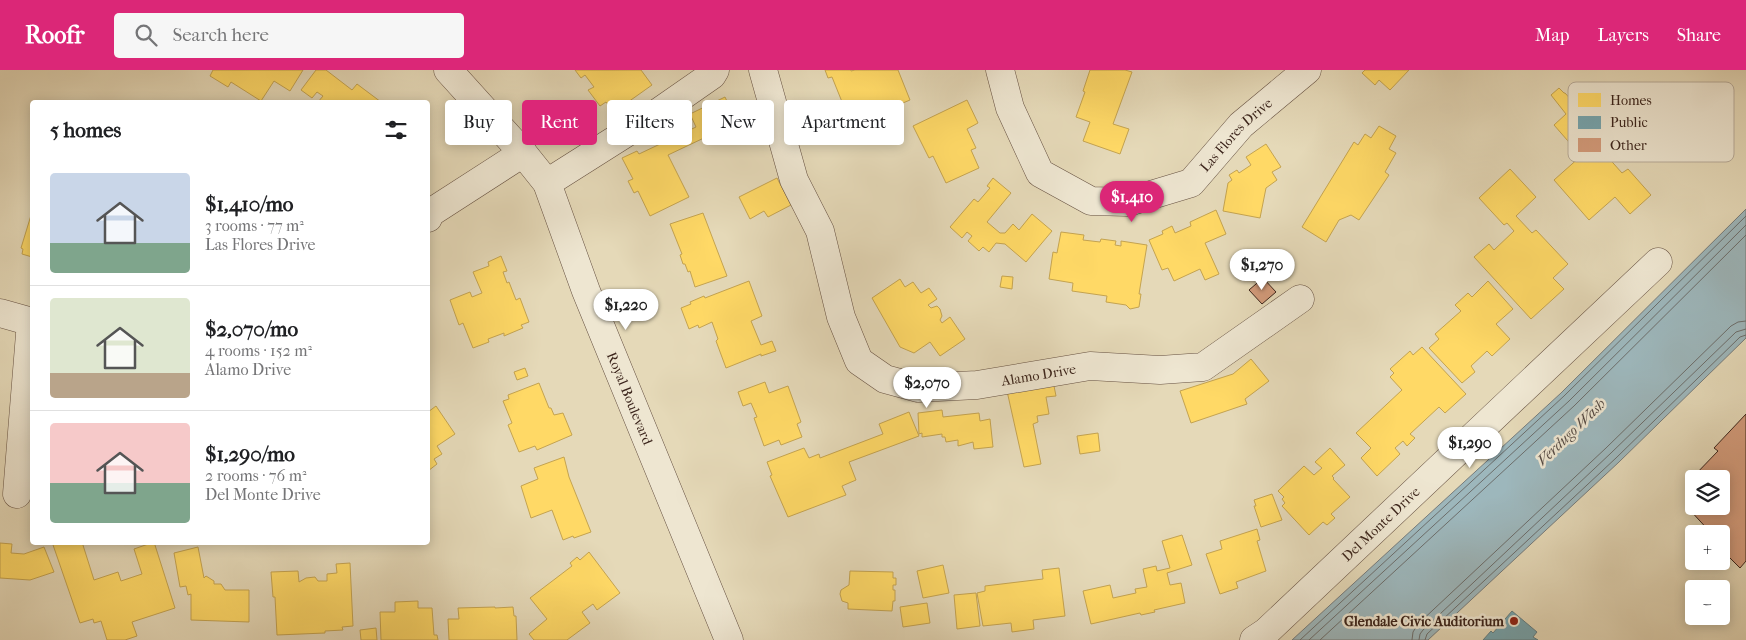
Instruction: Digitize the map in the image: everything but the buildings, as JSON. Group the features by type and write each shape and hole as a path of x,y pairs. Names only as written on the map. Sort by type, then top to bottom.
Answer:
{"street":[{"name":"Royal Boulevard","path":"448,70 523,153 547,183 586,291 729,640"},
{"path":"547,183 656,114 712,75 715,70"},
{"name":"Alamo Drive","path":"764,70 794,180 820,231 841,317 859,361 885,379 918,388 977,385 1090,366 1160,370 1203,367 1300,299"},
{"name":"Las Flores Drive","path":"1000,70 1010,108 1040,173 1091,201 1128,202 1190,183 1241,125 1307,70"},
{"path":"430,213 523,153"},
{"name":"Del Monte Drive","path":"1254,640 1266,632 1658,262"},
{"path":"0,313 30,321"},
{"path":"17,494 30,345"}],"water":[{"name":"Verdugo Wash","path":"1746,209 1746,338 1619,462 1428,640 1292,640 1561,393"}],"place":[{"name":"Glendale Civic Auditorium","path":"1514,621"}]}
